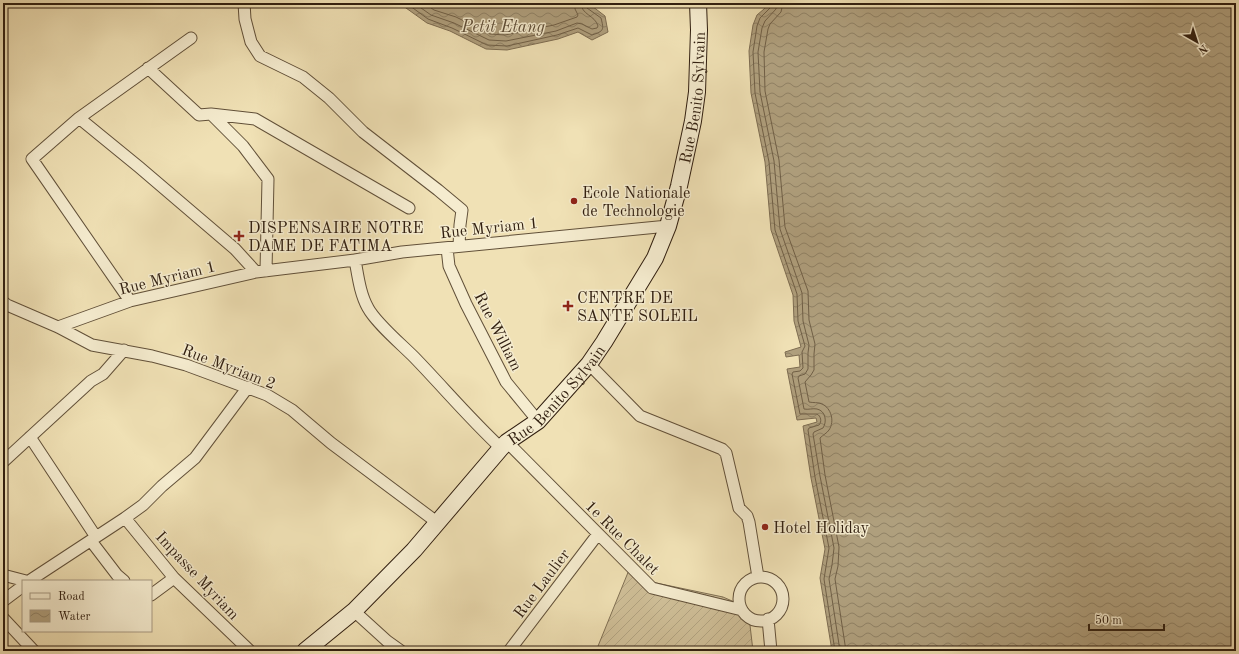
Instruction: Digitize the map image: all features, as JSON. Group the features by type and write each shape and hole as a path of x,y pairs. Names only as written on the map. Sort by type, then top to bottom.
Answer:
{"main road":[{"name":"Rue Benito Sylvain","path":"305,651 354,611 414,550 504,445 538,421 589,364 655,258 668,226 679,186 693,121 698,76 698,3"}],"street":[{"path":"244,3 244,19 251,42 260,56 304,77 363,132 462,210 459,246"},
{"path":"130,301 32,159 79,118 191,38"},
{"path":"148,68 199,115 211,114 255,119 409,208"},
{"path":"211,114 243,146 268,179 261,271"},
{"path":"79,118 261,271"},
{"name":"Rue Myriam 1","path":"58,327 130,301 261,271 355,260 402,252 668,226"},
{"name":"Rue William","path":"447,248 449,266 466,304 506,382 538,421"},
{"name":"1e Rue Chalet","path":"355,260 364,300 374,317 415,358 483,432 504,445 598,534 652,588 742,610"},
{"name":"Rue Myriam 2","path":"3,302 58,327 92,345 124,350 186,365 267,395 292,410 331,443 438,523"},
{"path":"3,462 91,381 103,374 124,350"},
{"path":"589,364 640,416 722,449 726,453 740,508 747,516 749,522 758,577"},
{"path":"31,580 143,505 162,486 195,458 248,387"},
{"path":"30,437 93,539 117,575 123,580"},
{"name":"Impasse Myriam","path":"125,518 174,578 250,651"},
{"name":"Rue Laulier","path":"509,651 598,534"},
{"path":"3,575 22,580"},
{"path":"758,577 772,579 781,590 783,597 782,604 774,616 760,621 747,616 742,610 739,604 738,596 745,583 751,579 758,577"},
{"path":"152,594 174,578"},
{"path":"3,601 22,587"},
{"path":"354,611 382,636 402,651"},
{"path":"3,618 34,651"},
{"path":"768,619 771,651"}],"shaded area":[{"path":"629,570 642,580 723,597 748,608 753,651 596,651"}],"water":[{"name":"Petit Etang","path":"399,3 588,3 605,16 608,32 592,40 578,32 558,39 507,50 486,49 450,31 427,23"},
{"path":"769,3 1236,3 1236,651 832,651 820,578 825,549 811,478 803,426 817,422 816,418 797,420 787,369 800,367 799,355 786,357 785,352 801,347 794,321 793,295 771,230 765,162 751,93 749,51 753,25 757,15"}],"place":[{"name":"Ecole Nationale de Technologie","path":"574,201"},
{"name":"DISPENSAIRE NOTRE DAME DE FATIMA","path":"239,236"},
{"name":"CENTRE DE SANTE SOLEIL","path":"568,306"},
{"name":"Hotel Holiday","path":"765,527"}]}
